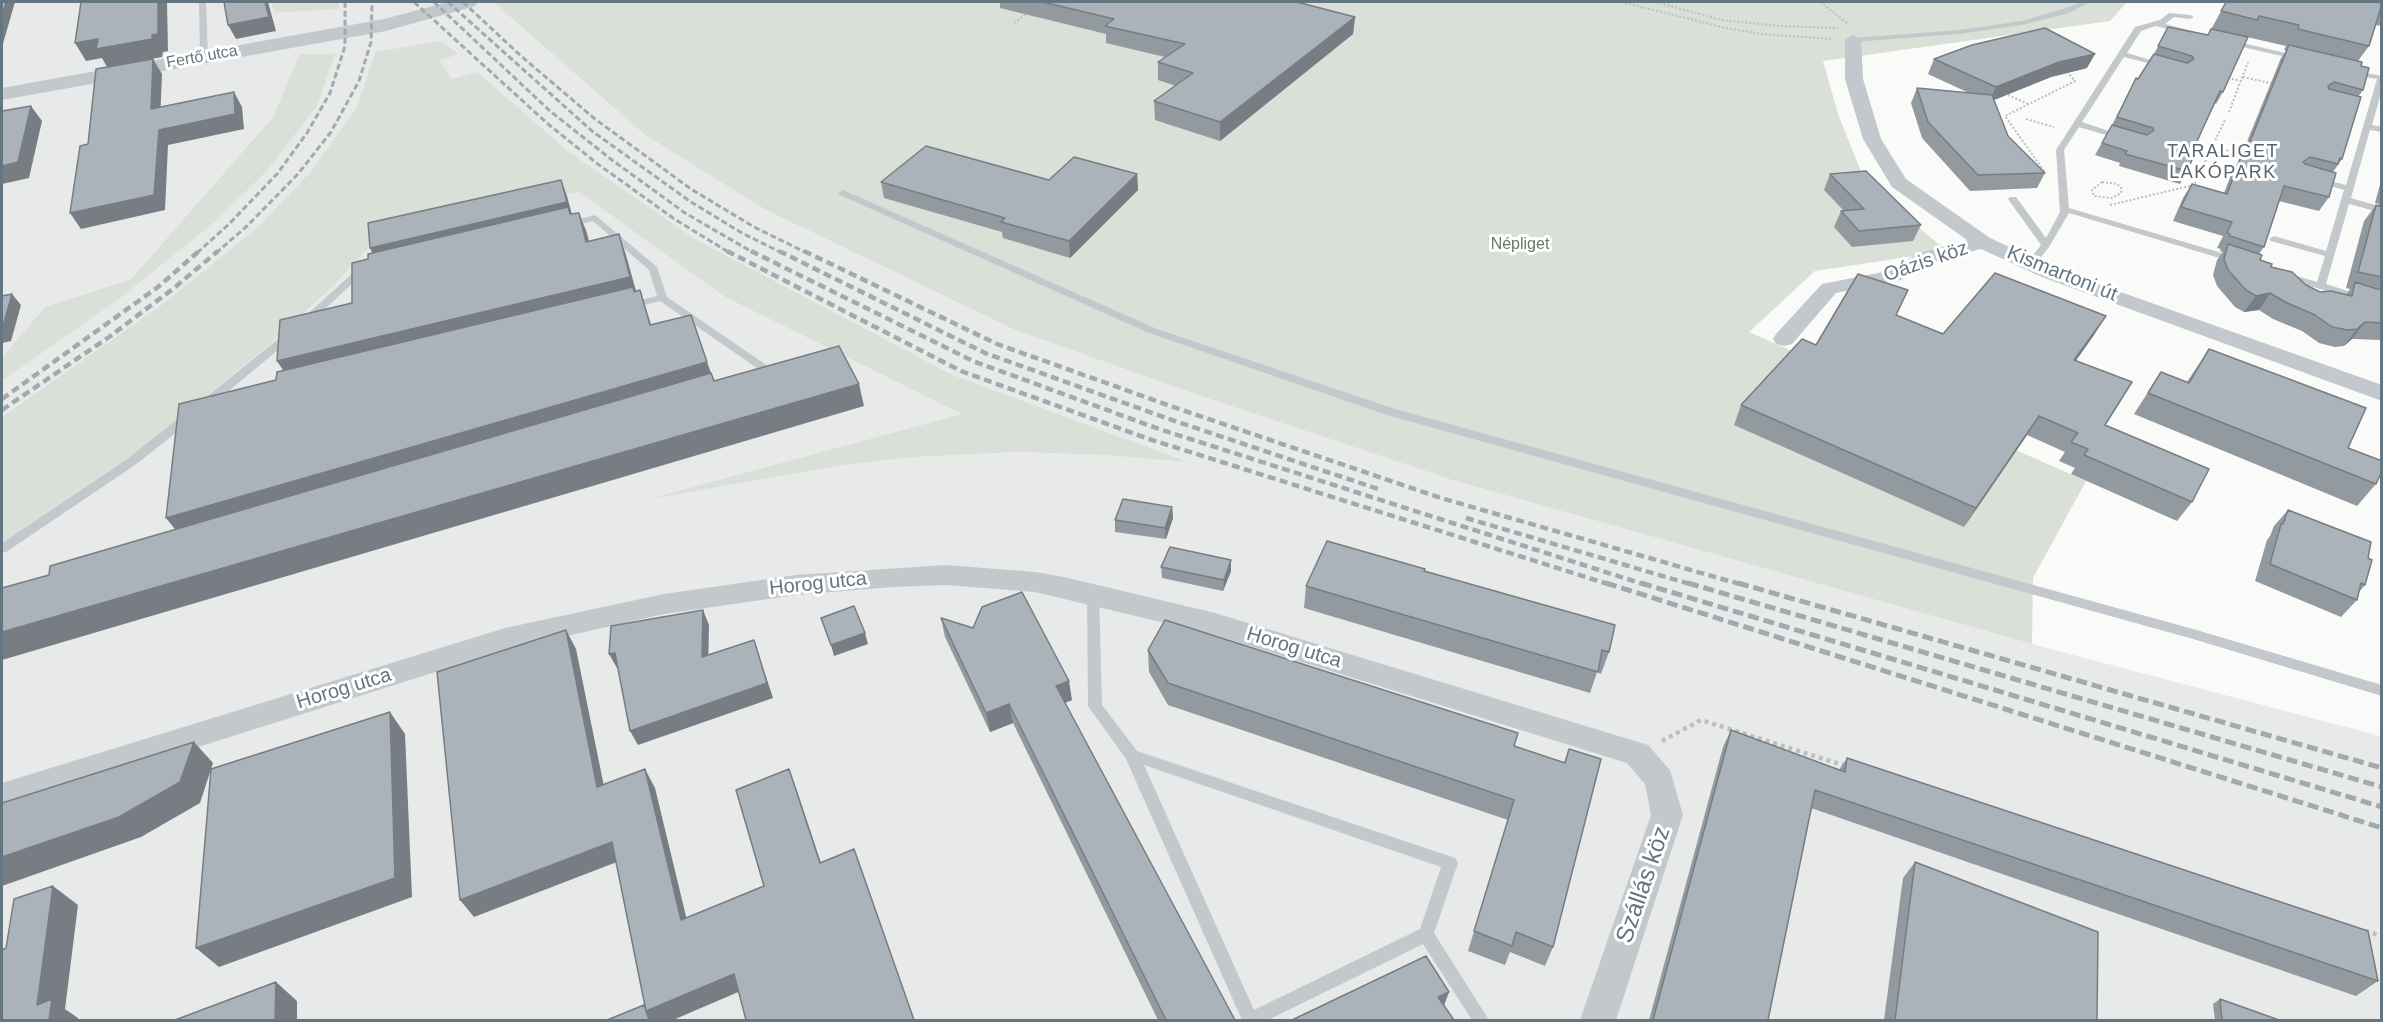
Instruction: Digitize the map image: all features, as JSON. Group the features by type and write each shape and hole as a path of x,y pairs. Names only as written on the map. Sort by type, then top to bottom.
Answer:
{"street":[{"name":"Fertő utca","path":"2,94 386,25 468,2"},
{"name":"Kismartoni út","path":"1858,36 1854,79 1872,139 1899,183 1983,242 2031,264 2382,394"},
{"name":"Oázis köz","path":"1784,339 1829,288 1894,276 1924,258 1983,242"},
{"name":"Horog utca","path":"2,796 505,639 664,603 796,585 914,576 1035,582 1093,593 1215,624 1638,754"},
{"name":"Szállás köz","path":"1598,1020 1668,815 1659,779 1638,754"}],"lane":[{"path":"202,2 205,33 204,57"},
{"path":"1858,36 1959,32 2022,23 2066,11 2086,2"},
{"path":"2031,264 2046,245 2064,204 2060,150 2138,28 2163,22 2172,15 2190,16"},
{"path":"2155,24 2312,62"},
{"path":"2123,54 2172,67"},
{"path":"2321,286 2381,78 2346,70"},
{"path":"2360,109 2371,112"},
{"path":"2078,124 2130,139"},
{"path":"2367,127 2382,130"},
{"path":"2310,179 2349,189"},
{"path":"843,193 1153,331 1391,412 2181,631 2382,691"},
{"path":"2013,199 2046,245"},
{"path":"2346,200 2382,210"},
{"path":"2064,204 2078,213 2242,262"},
{"path":"561,227 595,219 654,269 662,298 771,373"},
{"path":"2274,239 2330,255"},
{"path":"2,549 131,462 299,328 356,275 379,270"},
{"path":"2276,272 2369,301 2382,302"},
{"path":"615,310 662,298"},
{"path":"196,411 219,406"},
{"path":"1093,593 1095,706 1132,756 1251,1020 1426,934 1450,863 1132,756"},
{"path":"1426,934 1481,1020"}],"path":[{"path":"1620,2 1726,28 1761,34 1858,36"},
{"path":"1656,2 1721,20 1858,36"},
{"path":"1820,2 1858,36"},
{"path":"1014,23 1026,14"},
{"path":"2229,112 2254,48"},
{"path":"2064,204 2005,116 2075,81 2068,73"},
{"path":"2220,76 2241,81"},
{"path":"2243,76 2283,87"},
{"path":"2008,95 2029,104"},
{"path":"2026,119 2072,132"},
{"path":"2078,213 2194,185 2225,120"},
{"path":"2211,146 2255,158"},
{"path":"2190,150 2208,155"},
{"path":"2118,195 2122,189 2109,182 2097,183 2092,190 2094,196 2101,198 2118,195 2133,200"},
{"path":"1638,754 1701,720 1850,767"},
{"path":"2359,929 2382,936"}],"shaded area":[{"path":"2,2 271,2 275,13 339,9 339,2 493,2 645,135 766,210 1015,330 1198,395 1452,480 2032,644 2380,736 2381,1020 2,1020 2,543 144,447 334,285 382,234 579,192 725,297 963,414 659,497 850,464 917,457 1019,452 1185,461 953,375 695,239 568,151 477,73 452,79 439,61 458,54 375,52 357,107 310,172 259,226 164,303 2,417 2,381 122,297 216,221 268,170 317,106 299,54 273,117 131,279 45,307 2,357"}],"green space":[{"path":"271,2 339,2 339,9 275,13"},
{"name":"Népliget","path":"493,2 2127,2 2110,21 1823,61 1839,117 1862,174 1890,204 1947,251 1815,271 1749,332 2086,481 2033,578 2032,644 1452,480 1198,395 1015,330 766,210 645,135"},
{"path":"441,41 458,54 440,61 452,79 477,72 568,151 695,239 953,375 1188,462 1104,455 1019,452 917,457 850,464 649,499 962,414 725,297 579,192 382,234 334,285 271,343 144,447 2,543 2,417 164,303 259,226 310,172 357,107 375,52"},
{"path":"299,54 335,54 317,106 268,170 216,221 122,297 2,381 2,357 45,307 131,279 273,117"}],"building":[{"path":"2,2 6,2 2,16"},
{"path":"81,2 158,2 158,34 152,35 152,39 96,49 98,39 75,43"},
{"path":"224,2 265,2 269,17 228,25"},
{"path":"1043,2 1297,2 1355,17 1220,122 1154,101 1193,73 1158,62 1185,44 1105,26 1114,19"},
{"path":"2226,2 2382,2 2382,4 2369,46 2298,29 2299,25 2259,16 2257,20 2221,11"},
{"path":"2168,27 2208,35 2211,29 2248,37 2193,150 2196,151 2187,171 2125,154 2127,151 2102,143 2112,125 2147,135 2154,130 2117,117 2136,78 2138,79 2154,54 2187,63 2194,59 2192,56 2158,46"},
{"path":"2045,28 2095,54 2059,62 1996,87 1934,59 1972,45"},
{"path":"2289,45 2362,62 2361,66 2369,68 2363,90 2334,82 2328,86 2329,89 2361,97 2342,159 2340,158 2338,164 2310,157 2303,162 2336,173 2329,197 2284,186 2264,247 2230,236 2227,233 2232,222 2181,207 2192,184 2227,194"},
{"path":"153,59 151,109 234,92 235,114 159,130 154,195 70,213 80,146 88,144 96,69"},
{"path":"1917,88 1992,95 2008,136 2045,173 1978,175 1928,122"},
{"path":"31,106 18,162 2,166 2,111"},
{"path":"926,146 1049,180 1074,157 1137,174 1069,241 1001,222 1005,218 881,182"},
{"path":"1866,171 1921,225 1859,231 1841,211 1864,209 1830,174"},
{"path":"561,180 567,202 370,248 368,223"},
{"path":"2376,205 2382,207 2382,277 2358,272"},
{"path":"568,207 570,214 579,213 586,242 619,234 630,277 277,361 280,320 352,303 352,263 368,259 368,254"},
{"path":"2228,244 2262,255 2260,260 2272,264 2271,267 2292,272 2306,285 2320,292 2331,291 2352,296 2355,282 2382,289 2382,323 2365,322 2357,329 2348,330 2332,327 2315,315 2270,293 2256,296 2246,290 2228,270 2224,259"},
{"path":"1995,273 2106,316 2074,360 2132,382 2105,425 2209,469 2192,502 2084,455 2088,449 2071,442 2078,433 2039,416 1976,508 1741,405 1802,339 1816,345 1858,274 1908,290 1896,315 1943,334"},
{"path":"633,287 634,292 640,290 650,325 691,315 707,362 166,518 179,404 276,380 277,372"},
{"path":"12,294 2,330 2,296"},
{"path":"839,346 859,384 2,632 2,588 49,575 50,566 711,373 714,381"},
{"path":"2209,349 2366,408 2348,448 2382,461 2382,471 2376,484 2148,393 2161,372 2189,383"},
{"path":"1123,499 1172,507 1165,528 1115,520"},
{"path":"2288,510 2371,542 2368,558 2372,560 2365,585 2361,583 2357,600 2270,564 2281,524"},
{"path":"1327,541 1615,625 1609,652 1602,650 1598,672 1306,586"},
{"path":"1170,547 1231,560 1224,580 1161,567"},
{"path":"1022,592 1069,681 1056,686 1235,1020 1166,1020 1009,704 986,713 941,618 973,628 982,607"},
{"path":"854,606 865,633 831,645 821,618"},
{"path":"703,610 702,657 754,640 767,683 630,731 615,653 609,654 611,626"},
{"path":"1165,620 1518,733 1514,746 1565,763 1569,749 1601,759 1553,947 1516,932 1512,946 1474,931 1514,800 1168,683 1148,650"},
{"path":"566,630 597,787 645,769 681,920 764,886 736,790 789,769 820,863 854,849 914,1020 746,1020 734,974 646,1011 612,842 460,900 437,672"},
{"path":"390,712 395,878 196,948 211,769"},
{"path":"1731,730 1845,772 1847,758 2368,931 2378,981 1815,790 1768,1020 1653,1020"},
{"path":"194,742 180,782 119,817 2,857 2,803"},
{"path":"1915,862 2098,932 2097,1020 1895,1020"},
{"path":"53,886 37,1005 52,999 49,1020 2,1020 2,950 6,948 14,899"},
{"path":"1426,956 1449,992 1438,997 1454,1020 1292,1020"},
{"path":"276,982 275,1020 175,1020"},
{"path":"2220,999 2279,1020 2222,1020"},
{"path":"644,1005 649,1020 607,1020"}],"railway":[{"path":"197,253 228,225 277,174 307,133 330,93 345,46 345,2"},
{"path":"216,253 247,226 298,174 331,132 359,81 371,42 372,2"},
{"path":"414,2 548,124 599,165 676,220 730,253"},
{"path":"434,2 550,111 612,160 685,213 754,253"},
{"path":"448,2 592,131 691,202 742,233 782,253"},
{"path":"463,2 521,56 595,119 691,189 754,227 807,253"},
{"path":"2,399 158,287 199,251"},
{"path":"2,410 109,337 218,251"},
{"path":"727,251 961,371 1149,439 1611,585"},
{"path":"751,251 973,361 1159,429 1646,585"},
{"path":"779,251 985,353 1169,419 1378,489"},
{"path":"804,251 997,344 1179,409 1441,498 1743,585"},
{"path":"1466,518 1693,585"},
{"path":"1606,583 2382,828"},
{"path":"1641,583 2382,807"},
{"path":"1688,583 2382,787"},
{"path":"1738,583 2382,768"}],"district":[{"name":"TARALIGET LAKÓPARK","path":"2223,162"}]}
